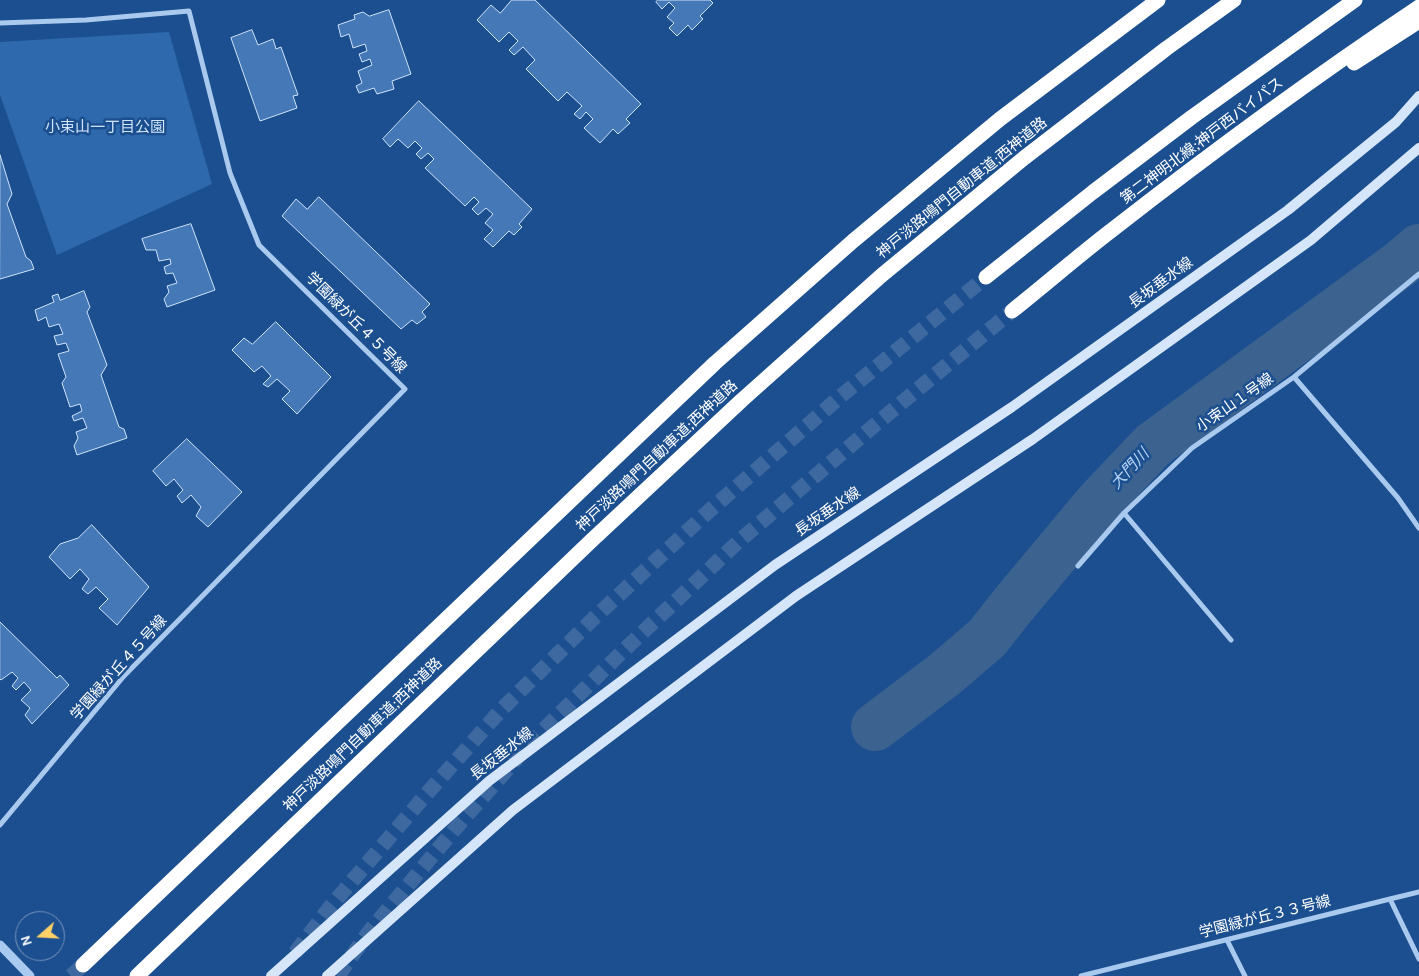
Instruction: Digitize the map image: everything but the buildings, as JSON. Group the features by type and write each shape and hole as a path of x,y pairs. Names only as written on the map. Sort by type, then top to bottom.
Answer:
{"highway":[{"name":"神戸淡路鳴門自動車道;西神道路","path":"83,965 715,363 853,241 1000,119 1158,0"},
{"name":"神戸淡路鳴門自動車道;西神道路","path":"137,976 577,554 889,269 1024,158 1167,48 1234,0"},
{"name":"第二神明北線;神戸西バイパス","path":"986,277 1192,117 1355,0"},
{"name":"第二神明北線;神戸西バイパス","path":"1012,311 1112,230 1216,151 1419,7"},
{"path":"1216,151 1419,21"}],"main road":[{"name":"長坂垂水線","path":"271,976 489,781 774,565 1012,407 1288,210 1396,122 1419,96"},
{"path":"327,976 513,810 796,596 1033,439 1311,240 1419,148"}],"street":[{"name":"学園緑が丘４５号線","path":"0,23 86,20 189,12 230,173 259,245 405,389 124,676 0,825"},
{"name":"小束山１号線","path":"1078,566 1124,513 1192,448 1294,377 1419,274"},
{"path":"1294,377 1398,498 1419,528"},
{"path":"1124,513 1231,640"},
{"name":"学園緑が丘３３号線","path":"1081,976 1419,892"},
{"path":"1390,899 1419,959"},
{"path":"1227,940 1245,976"},
{"path":"0,944 30,976"}],"green space":[{"name":"小束山一丁目公園","path":"169,32 212,184 57,255 0,95 0,42"}],"waterway":[{"name":"大門川","path":"875,727 945,674 987,638 1099,502 1153,445 1400,264 1419,248"}],"tunnel":[{"path":"295,953 330,907 500,711 593,619 709,511 841,396 986,277"},
{"path":"338,976 368,933 454,830 532,741 623,651 739,541 1012,311"},
{"path":"71,976 83,965"}]}
